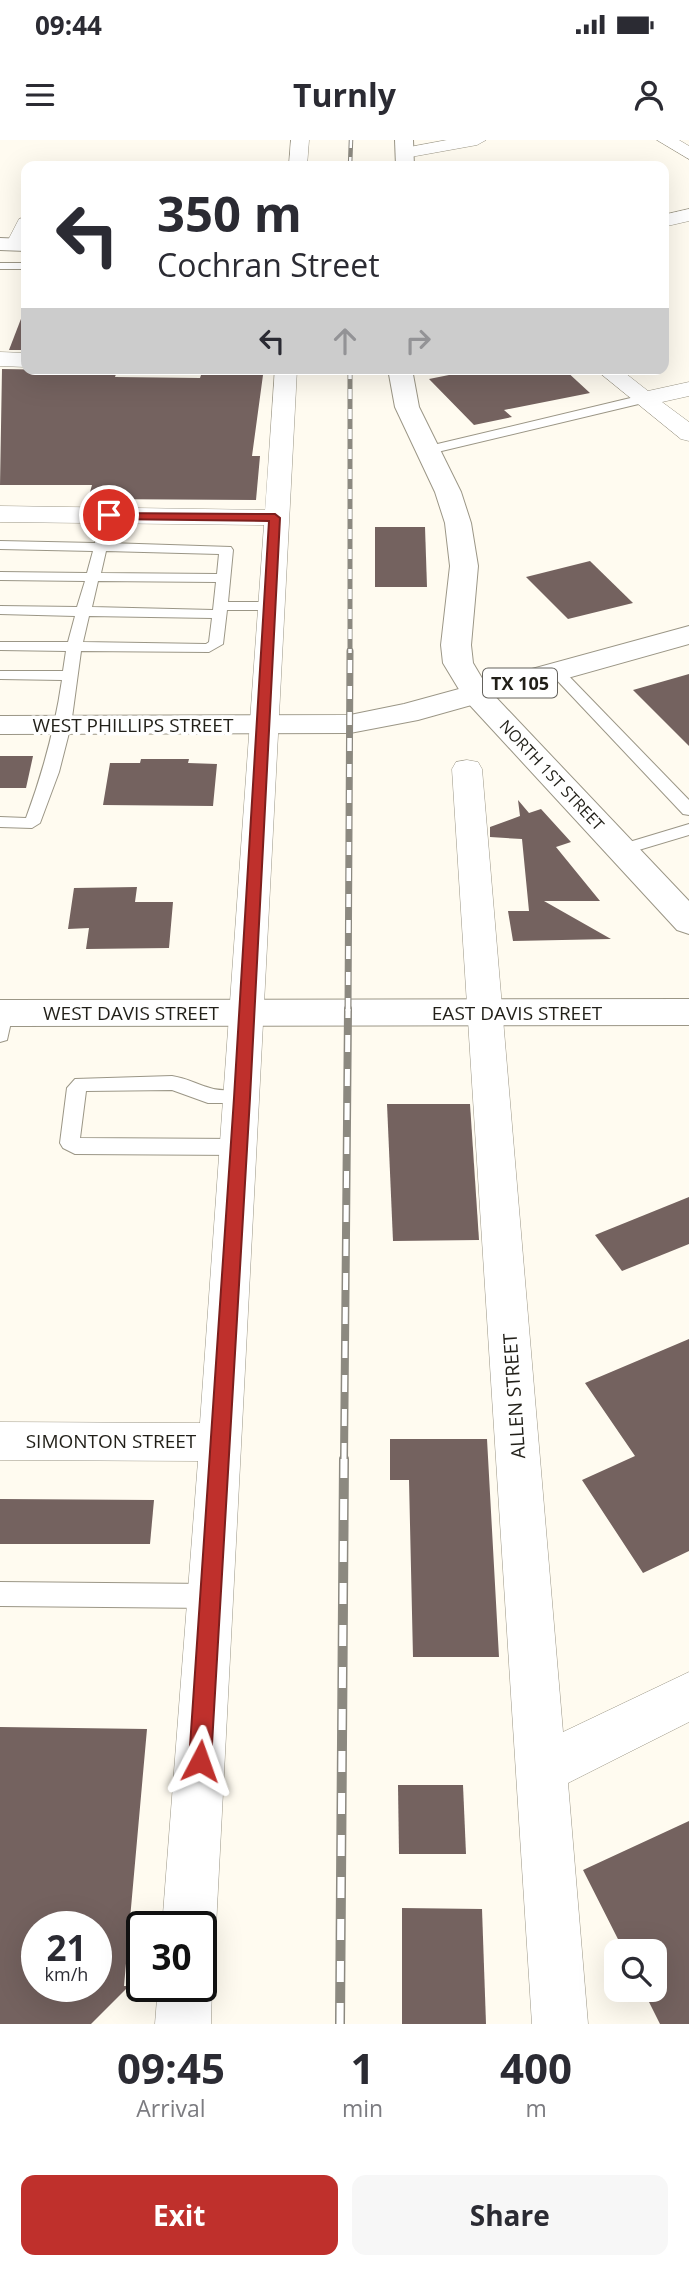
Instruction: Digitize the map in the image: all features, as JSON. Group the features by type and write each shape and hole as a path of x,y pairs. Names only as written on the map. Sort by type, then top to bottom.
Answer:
{"main road":[{"name":"NORTH 1ST STREET","path":"401,375 407,407 448,492 458,523 464,566 456,645 458,663 477,695 689,922"},
{"name":"TX 105","path":"477,695 689,635"},
{"name":"WEST PHILLIPS STREET","path":"0,725 350,724 477,695"},
{"name":"EAST DAVIS STREET","path":"346,1014 689,1012"},
{"name":"WEST DAVIS STREET","path":"1,1020 346,1014"}],"street":[{"path":"298,161 300,140"},
{"path":"405,153 477,140"},
{"path":"666,140 689,154"},
{"path":"669,220 689,215"},
{"path":"0,359 21,360"},
{"path":"190,1911 286,375"},
{"path":"613,375 689,434"},
{"path":"643,399 689,389"},
{"path":"0,514 275,518"},
{"name":"ALLEN STREET","path":"467,769 560,2024"},
{"name":"SIMONTON STREET","path":"0,1441 221,1442"},
{"path":"541,1769 689,1696"},
{"path":"183,2024 184,2002"}],"lane":[{"path":"0,266 21,266"},
{"path":"429,450 643,399"},
{"path":"0,822 32,823 51,772 63,725 74,647 109,515"},
{"path":"0,545 226,550 216,644 209,648 0,646"},
{"path":"0,576 223,578"},
{"path":"0,610 220,610 270,606"},
{"path":"556,672 689,810"},
{"path":"0,675 70,676"},
{"path":"622,850 689,829"},
{"path":"239,1147 75,1146 70,1143 77,1088 82,1084 173,1083 185,1085 208,1096 242,1098"},
{"path":"0,1594 211,1596"}],"building":[{"path":"21,319 21,350 9,350"},
{"path":"2,369 21,369 21,375 200,378 201,375 263,375 252,456 260,456 256,500 88,499 92,485 0,485"},
{"path":"449,375 570,375 590,393 504,410 512,417 474,425 429,379"},
{"path":"375,527 425,527 427,587 375,587"},
{"path":"590,561 633,603 568,619 526,577"},
{"path":"689,674 689,746 633,690"},
{"path":"0,756 33,756 26,788 0,788"},
{"path":"141,759 189,759 188,763 217,764 213,806 103,805 110,763 140,763"},
{"path":"518,800 529,813 541,809 571,842 556,847 600,901 544,901 611,939 513,941 508,911 529,911 522,839 490,837 490,827 520,816"},
{"path":"137,887 135,902 173,902 169,948 86,949 89,928 68,929 74,888"},
{"path":"387,1104 470,1104 479,1240 393,1241"},
{"path":"689,1197 689,1244 622,1271 595,1235"},
{"path":"689,1339 689,1551 643,1573 582,1480 635,1456 585,1383"},
{"path":"390,1439 487,1439 499,1657 413,1657 409,1480 390,1480"},
{"path":"0,1499 154,1500 150,1544 0,1544"},
{"path":"0,1727 147,1729 131,1911 126,1911 126,1989 91,2024 0,2024"},
{"path":"398,1785 463,1785 466,1854 399,1854"},
{"path":"689,1821 689,2024 660,2024 649,2002 667,2002 667,1939 618,1939 583,1870"},
{"path":"402,1908 482,1909 486,2024 402,2024"}],"railway":[{"path":"350,161 351,140"},
{"path":"350,375 350,651"},
{"path":"348,1011 350,651"},
{"path":"344,1460 348,1009"},
{"path":"340,2024 344,1459"}],"route":[{"path":"109,515 275,518 223,1415 200,1761"}]}
